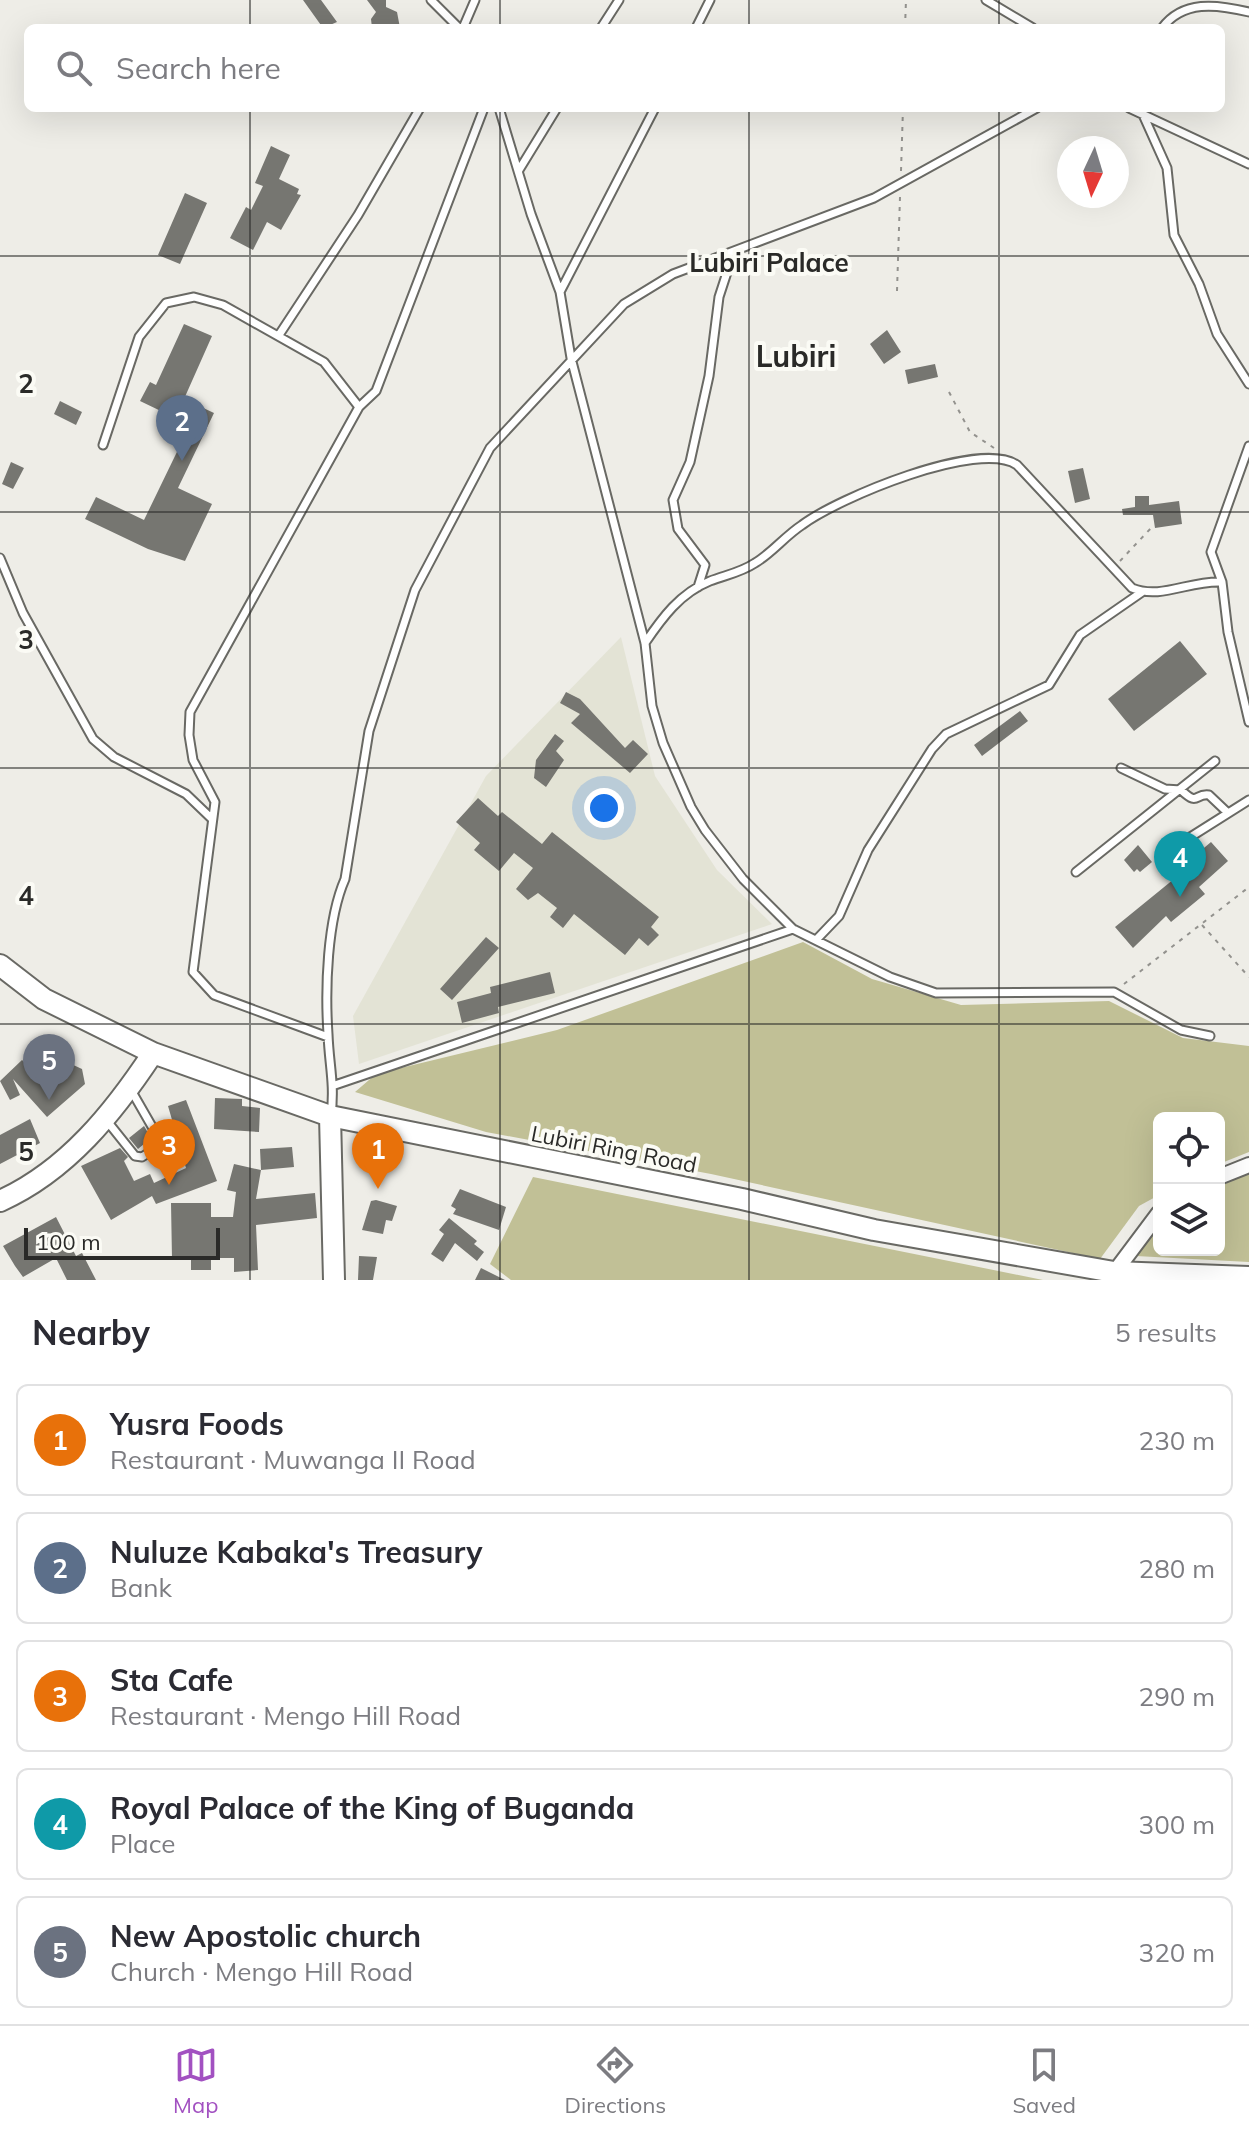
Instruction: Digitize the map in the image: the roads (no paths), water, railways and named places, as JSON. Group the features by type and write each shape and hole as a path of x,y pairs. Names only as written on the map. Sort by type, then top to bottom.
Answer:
{"main road":[{"name":"Lubiri Ring Road","path":"4,975 44,999 153,1053 330,1116 742,1199 874,1230 1117,1270 1249,1277"},
{"path":"0,1201 43,1176 106,1120 153,1053"},
{"path":"330,1116 334,1280"}],"street":[{"path":"1225,1175 1249,1165"},
{"path":"1117,1270 1153,1221"}],"lane":[{"path":"431,0 457,24"},
{"path":"463,24 475,0"},
{"path":"604,24 619,0"},
{"path":"698,24 710,0"},
{"path":"986,0 1026,24"},
{"path":"1165,24 1171,15 1192,5 1249,12"},
{"path":"279,335 358,215 418,112"},
{"path":"328,1037 214,995 193,972 215,802 193,760 189,735 190,712 359,407 376,391 482,112"},
{"path":"500,112 560,292 571,358 645,643 652,706 663,743 691,807 743,879 793,929 890,977 936,993 1114,992 1181,1030 1210,1036"},
{"path":"519,170 555,112"},
{"path":"560,292 653,112"},
{"path":"330,1116 335,1085 328,1037 327,999 336,899 345,879 369,731 415,590 490,448 571,358 624,304 645,289 673,274 874,198 1030,112"},
{"path":"1142,112 1167,168 1174,235 1199,284 1217,334 1249,384"},
{"path":"1147,112 1249,164"},
{"path":"698,587 705,565 678,529 673,500 690,462 709,376 719,297 734,251"},
{"path":"103,445 139,337 166,303 194,297 223,305 324,362 359,407"},
{"path":"1249,446 1211,552 1222,582 1228,632 1249,722"},
{"path":"645,643 668,609 698,587 757,562 803,524 843,501 939,466 1005,457 1073,524 1113,570 1142,592"},
{"path":"0,558 23,613 93,739 114,757 186,794 211,818"},
{"path":"816,940 839,916 868,850 932,749 946,734 1049,685 1080,635 1142,592 1172,590 1201,581 1222,582"},
{"path":"1076,872 1215,761"},
{"path":"1121,768 1165,789 1181,790 1197,800 1209,795 1228,813"},
{"path":"1173,848 1249,800"},
{"path":"335,1085 793,929"},
{"path":"106,1120 135,1156 142,1157 162,1144 130,1088"}],"place":[{"name":"Nuluze Kabaka's Treasury","path":"182,461"},
{"name":"Royal Palace of the King of Buganda","path":"1180,897"},
{"name":"New Apostolic church","path":"49,1100"},
{"name":"Sta Cafe","path":"169,1185"},
{"name":"Yusra Foods","path":"378,1189"}],"district":[{"name":"Lubiri Palace","path":"769,263"},
{"name":"Lubiri","path":"796,357"}]}
